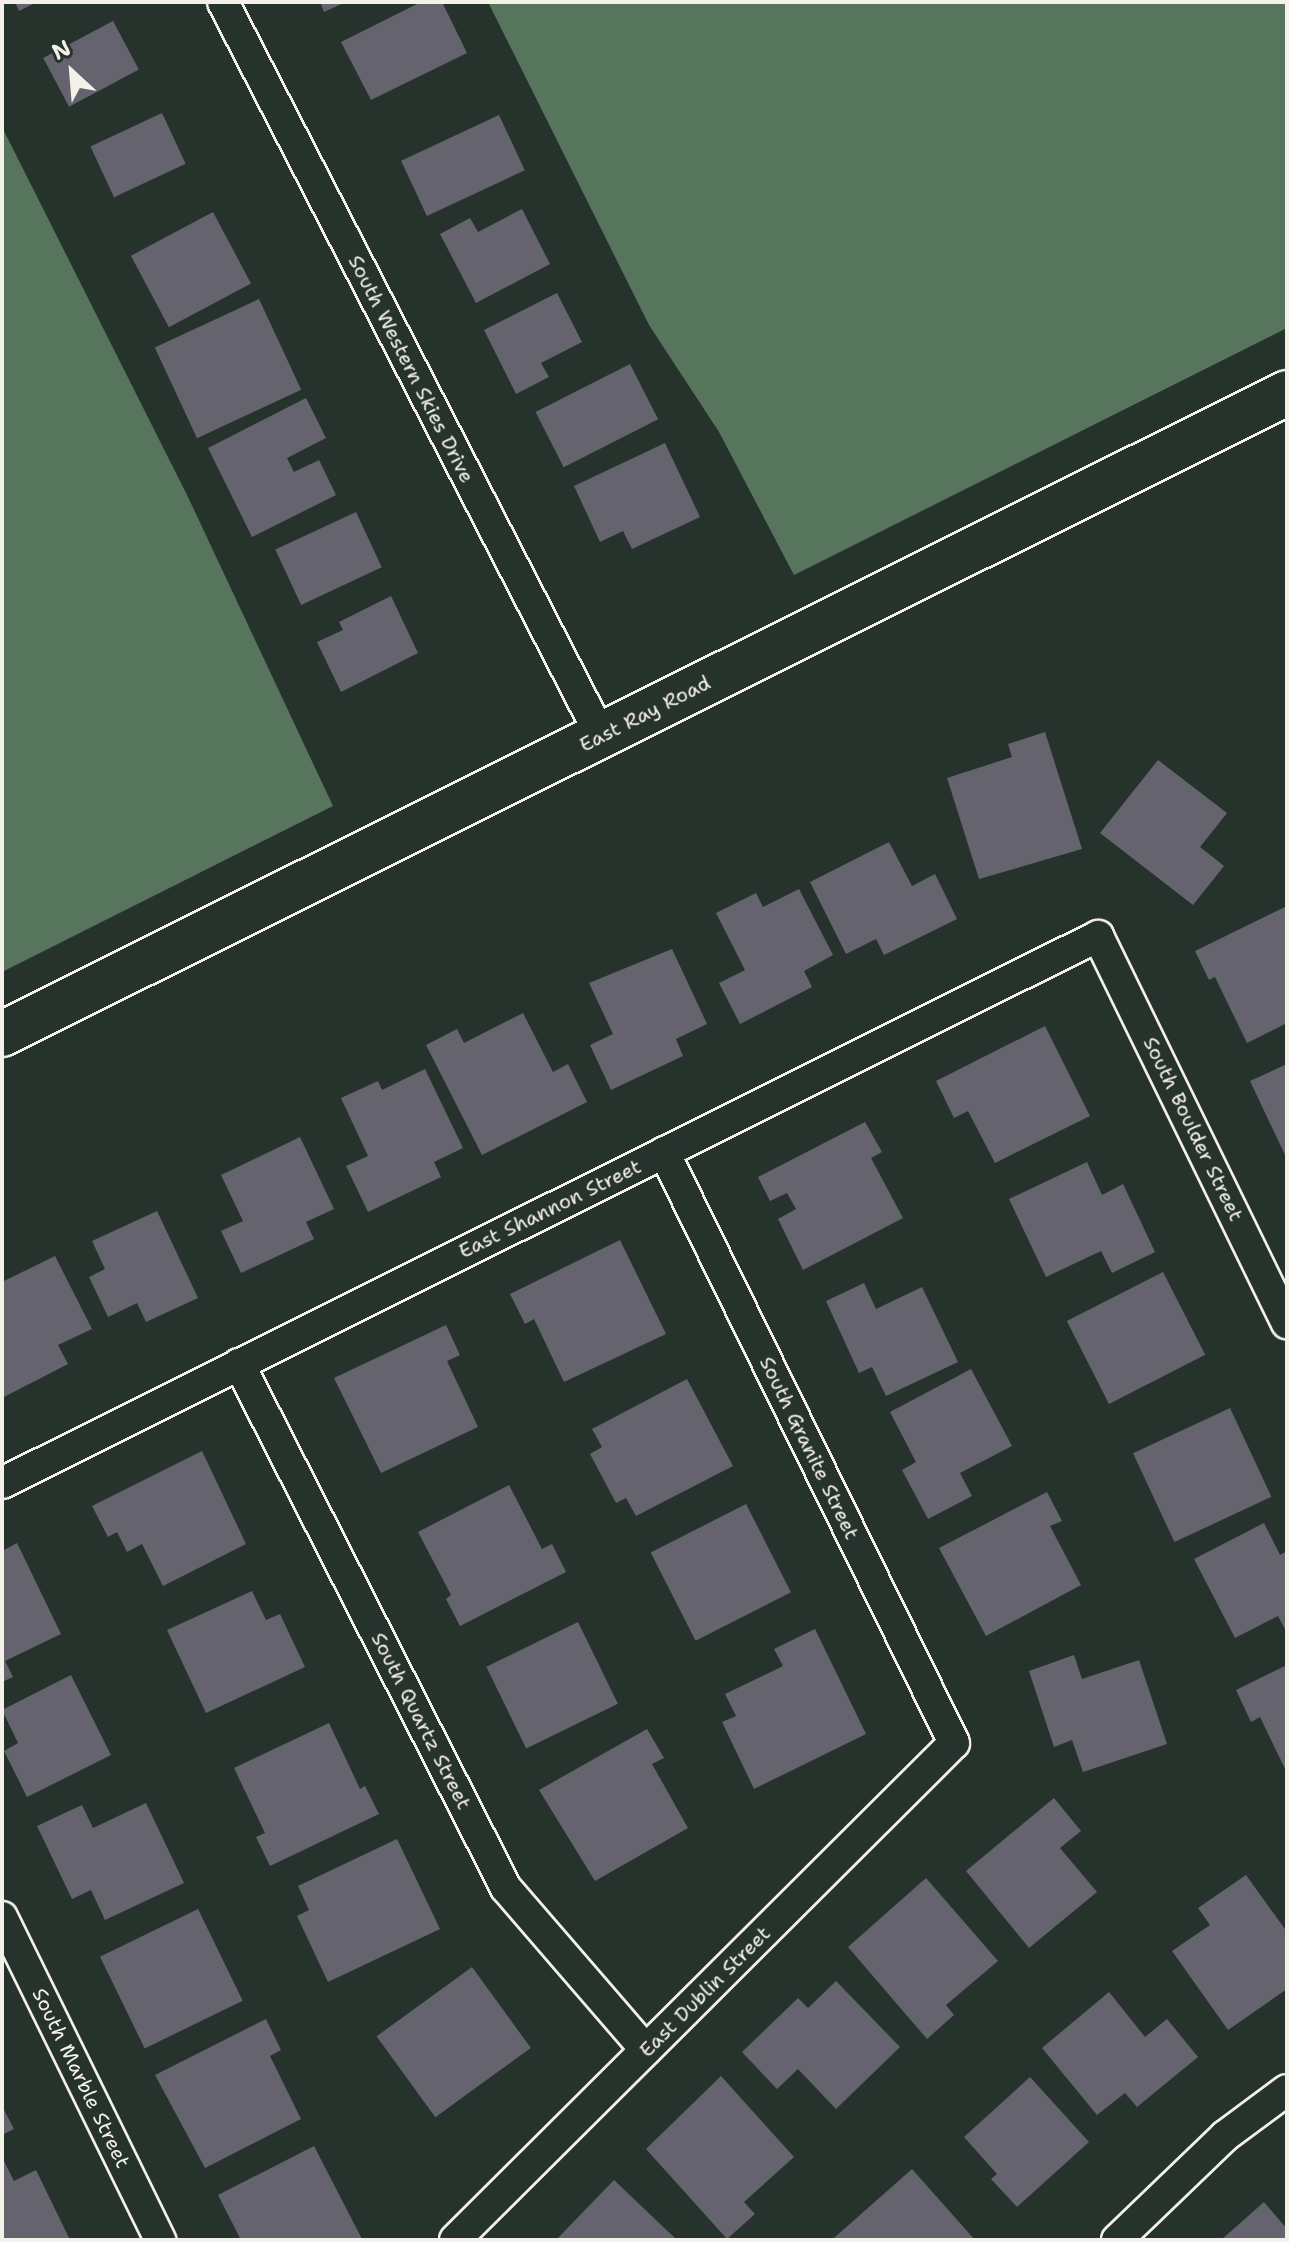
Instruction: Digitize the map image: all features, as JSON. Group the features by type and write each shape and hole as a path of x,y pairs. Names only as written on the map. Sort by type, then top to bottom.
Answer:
{"main road":[{"name":"East Ray Road","path":"2,1034 1287,393"}],"street":[{"name":"South Western Skies Drive","path":"223,2 601,736"},
{"name":"East Shannon Street","path":"2,1483 1098,936"},
{"name":"South Boulder Street","path":"1098,936 1287,1323"},
{"name":"South Granite Street","path":"664,1152 954,1743"},
{"name":"South Quartz Street","path":"239,1364 506,1888 646,2050"},
{"name":"East Dublin Street","path":"455,2240 954,1743"},
{"name":"South Marble Street","path":"2,1917 160,2240"},
{"path":"1117,2240 1225,2136 1287,2090"}],"green space":[{"path":"488,2 1287,2 1287,328 794,575 719,432 649,325"},
{"path":"2,127 188,497 333,806 2,972"}],"building":[{"path":"15,2 37,2 19,11"},
{"path":"320,2 346,2 324,12"},
{"path":"421,2 442,2 467,53 371,100 341,42"},
{"path":"113,21 139,70 69,107 43,58"},
{"path":"162,113 186,164 114,197 90,146"},
{"path":"499,115 525,170 427,216 401,161"},
{"path":"522,209 550,264 476,303 440,234 470,218 478,232"},
{"path":"213,212 251,284 169,327 131,256"},
{"path":"557,293 582,342 541,363 549,377 516,394 484,330"},
{"path":"259,299 301,390 197,438 155,348"},
{"path":"630,364 658,419 564,467 536,412"},
{"path":"306,398 326,438 287,458 294,472 319,460 336,495 252,537 208,448"},
{"path":"665,443 700,517 632,549 623,531 600,542 574,486"},
{"path":"356,512 382,567 301,605 275,550"},
{"path":"391,596 418,653 341,692 317,642 343,630 339,622"},
{"path":"1045,732 1082,849 979,879 947,778 1012,757 1008,744"},
{"path":"1158,760 1227,813 1200,847 1224,866 1193,905 1100,833"},
{"path":"889,842 912,886 935,874 957,919 884,955 876,939 846,954 810,882"},
{"path":"799,889 833,955 804,971 812,987 740,1024 719,983 745,970 716,913 756,893 763,907"},
{"path":"1287,906 1287,1023 1247,1043 1215,977 1209,980 1195,951"},
{"path":"672,949 707,1024 676,1039 683,1056 611,1090 590,1045 613,1034 589,983"},
{"path":"523,1013 553,1072 568,1064 587,1102 482,1155 426,1045 457,1029 464,1043"},
{"path":"1045,1026 1090,1116 995,1163 968,1111 954,1118 936,1081"},
{"path":"1287,1064 1287,1159 1250,1081"},
{"path":"425,1069 463,1148 434,1162 441,1177 368,1212 346,1166 368,1156 341,1098 378,1081 382,1090"},
{"path":"865,1122 882,1152 871,1158 903,1218 803,1270 778,1219 796,1209 787,1193 770,1201 758,1177"},
{"path":"300,1137 334,1209 306,1222 314,1239 241,1273 221,1231 243,1221 221,1175"},
{"path":"1087,1162 1102,1195 1123,1184 1155,1252 1112,1273 1101,1251 1046,1277 1009,1199"},
{"path":"157,1211 198,1298 146,1322 137,1303 108,1317 89,1277 105,1269 92,1241"},
{"path":"620,1240 666,1334 564,1382 534,1319 525,1324 510,1294"},
{"path":"55,1256 92,1329 58,1345 68,1364 2,1398 2,1282"},
{"path":"1163,1272 1205,1355 1109,1404 1067,1321"},
{"path":"864,1283 876,1309 922,1287 958,1362 886,1396 872,1367 859,1373 826,1301"},
{"path":"446,1325 460,1355 447,1361 478,1427 381,1473 334,1378"},
{"path":"971,1369 1012,1446 960,1473 972,1496 928,1519 902,1470 916,1462 890,1412"},
{"path":"687,1379 733,1466 636,1516 626,1498 616,1503 590,1454 602,1447 592,1429"},
{"path":"1230,1408 1271,1497 1174,1542 1133,1453"},
{"path":"202,1451 246,1544 163,1586 142,1544 127,1552 117,1532 108,1537 92,1506"},
{"path":"509,1485 542,1549 552,1544 566,1572 460,1626 446,1599 451,1595 418,1532"},
{"path":"1047,1492 1062,1521 1050,1526 1081,1585 986,1636 939,1548"},
{"path":"746,1504 791,1592 696,1641 651,1553"},
{"path":"1264,1523 1280,1555 1287,1551 1287,1633 1278,1616 1235,1638 1194,1559"},
{"path":"17,1543 61,1634 5,1661 13,1677 2,1682 2,1551"},
{"path":"252,1591 266,1620 280,1614 305,1667 206,1713 167,1630"},
{"path":"578,1622 618,1704 526,1749 486,1667"},
{"path":"815,1629 866,1734 754,1789 722,1722 736,1716 725,1694 783,1666 774,1649"},
{"path":"1074,1655 1082,1679 1139,1660 1167,1744 1083,1772 1072,1740 1054,1747 1029,1671"},
{"path":"1287,1665 1287,1773 1260,1717 1251,1722 1236,1690"},
{"path":"71,1675 111,1755 27,1797 4,1751 18,1743 2,1710"},
{"path":"329,1723 360,1789 365,1786 379,1814 270,1866 256,1837 265,1833 234,1768"},
{"path":"647,1729 664,1758 652,1764 688,1828 595,1881 539,1790"},
{"path":"1054,1798 1081,1831 1060,1848 1097,1892 1029,1948 966,1871"},
{"path":"146,1803 184,1883 105,1920 91,1890 72,1899 37,1826 82,1805 93,1828"},
{"path":"397,1839 440,1929 328,1982 297,1916 309,1910 298,1886"},
{"path":"1246,1875 1287,1932 1287,1989 1228,2030 1172,1951 1210,1925 1198,1908"},
{"path":"926,1878 998,1961 946,2005 954,2015 927,2039 848,1947"},
{"path":"198,1909 243,2001 145,2048 100,1957"},
{"path":"472,1967 531,2048 435,2117 377,2036"},
{"path":"836,1981 900,2047 836,2109 798,2069 777,2089 742,2052 798,1998 808,2008"},
{"path":"1109,1992 1145,2037 1167,2019 1198,2057 1137,2107 1125,2093 1097,2115 1042,2048"},
{"path":"266,2019 281,2050 270,2056 301,2119 205,2168 155,2075"},
{"path":"721,2076 794,2157 744,2202 755,2214 727,2239 646,2149"},
{"path":"1030,2077 1089,2142 1017,2207 991,2179 997,2174 964,2137"},
{"path":"2,2106 14,2129 2,2135"},
{"path":"314,2146 362,2239 241,2240 218,2195"},
{"path":"2,2157 14,2181 36,2170 70,2240 2,2240"},
{"path":"912,2169 975,2240 834,2238"},
{"path":"614,2180 677,2240 556,2240"},
{"path":"1264,2202 1287,2229 1287,2240 1221,2240"}]}
